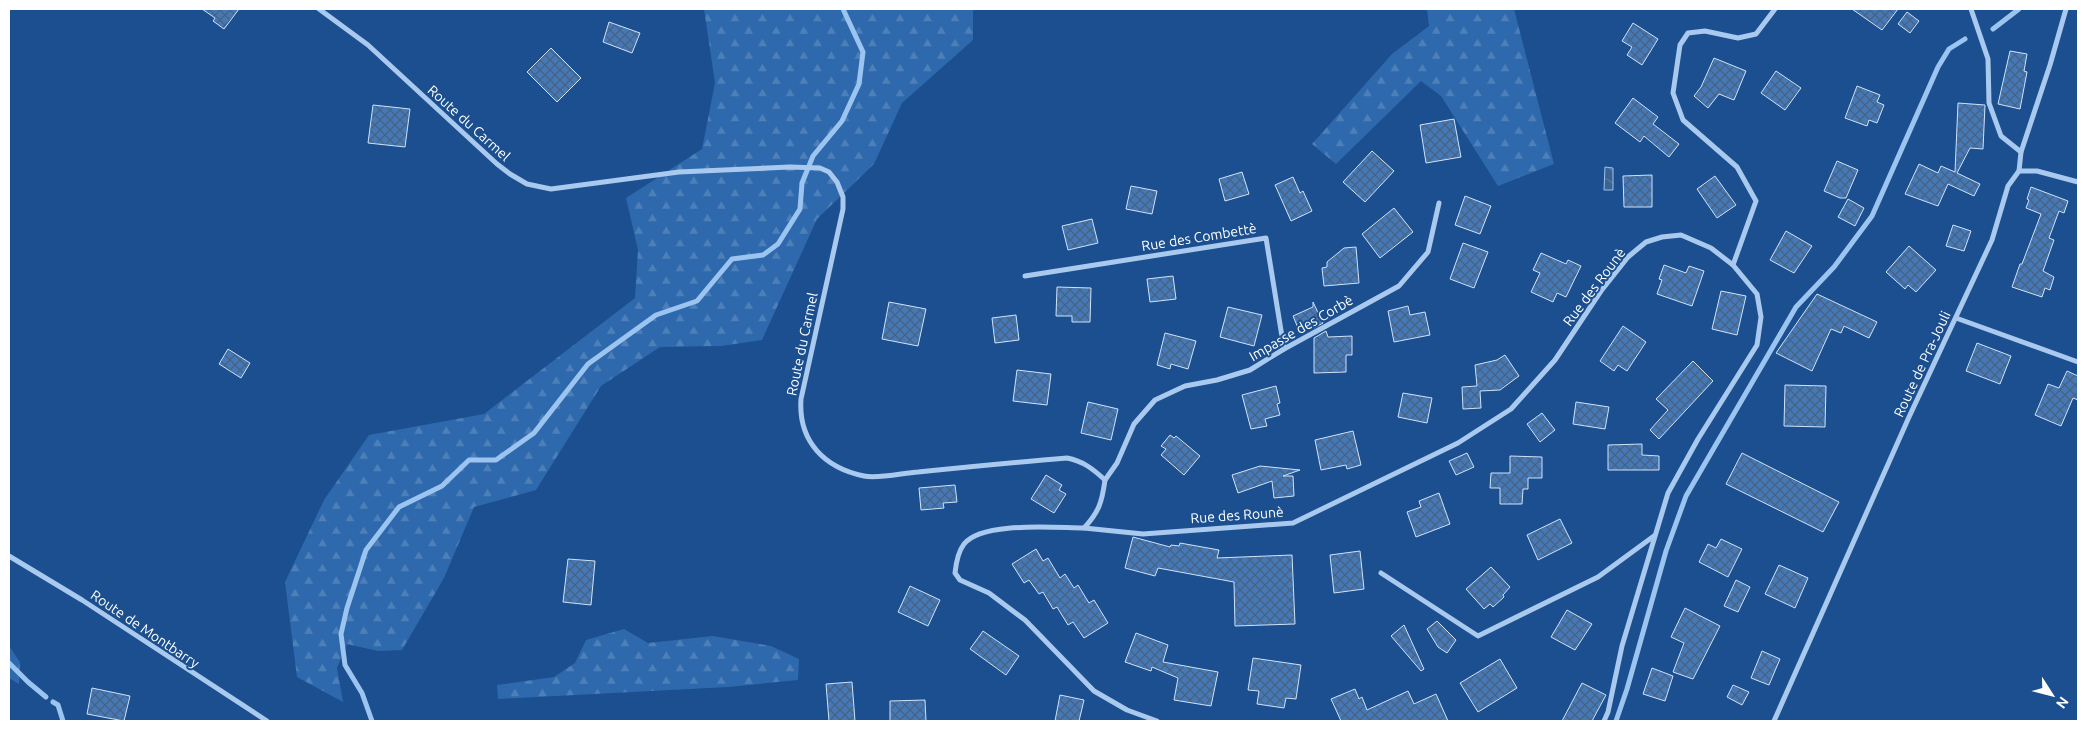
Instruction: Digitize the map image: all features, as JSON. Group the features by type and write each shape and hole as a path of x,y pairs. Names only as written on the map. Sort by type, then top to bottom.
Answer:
{"street":[{"name":"Route du Carmel","path":"319,9 368,45 497,164 527,184 551,189 678,172 790,167 820,168 828,172 836,182 843,197 843,209 801,399 800,414 807,436 821,455 833,466 866,477 1066,458 1080,460 1105,480"},
{"path":"1733,265 1756,201 1736,167 1682,120 1673,93 1680,45 1688,33 1705,31 1738,38 1756,34 1775,9"},
{"path":"1971,9 1988,59 1989,103 2001,136 2020,152"},
{"name":"Route de Pra-Jouli","path":"1774,721 1905,426 1992,240 2008,186 2019,171 2020,152 2050,65 2066,9"},
{"path":"2019,171 2037,171 2078,182"},
{"name":"Impasse des Corbè","path":"1105,480 1117,463 1134,424 1155,400 1185,386 1217,380 1250,370 1284,349 1399,286 1428,252 1439,203"},
{"name":"Rue des Rounè","path":"1084,528 1143,534 1293,522 1458,443 1511,409 1555,360 1601,291 1628,257 1646,242 1662,236 1681,234 1711,248 1733,265 1757,294 1761,317 1757,345 1698,439 1668,493 1622,646 1608,712 1604,721"},
{"name":"Rue des Combettè","path":"1025,276 1266,238 1284,349"},
{"path":"1956,318 2078,362"},
{"path":"1105,480 1103,497 1097,514 1084,528 1000,528 979,533 965,544 957,559 954,573 960,580 989,593 1025,620 1094,691 1127,710 1157,721"},
{"path":"1381,573 1478,636 1598,578 1654,536"},
{"name":"Route de Montbarry","path":"9,556 82,600 267,721"}],"green space":[{"path":"704,9 973,9 973,40 902,103 874,164 817,219 762,340 721,346 660,347 601,386 536,490 474,507 444,578 402,650 378,651 347,644 337,668 343,702 297,677 285,582 324,500 369,435 484,414 635,298 638,250 626,198 702,149 715,83"},
{"path":"1427,9 1514,9 1554,164 1498,186 1441,96 1421,81 1336,164 1312,144 1392,54 1429,26"},
{"path":"624,629 648,643 713,636 771,646 799,659 798,680 728,687 498,699 497,685 554,677 575,663 586,640"},
{"path":"9,646 20,662 19,684 9,678"}],"water":[{"path":"1605,167 1613,168 1613,190 1604,190"}],"building":[{"path":"202,9 239,9 224,29 213,21 215,18"},
{"path":"1852,9 1898,9 1882,30"},
{"path":"1907,12 1919,21 1910,33 1898,24"},
{"path":"609,22 640,33 632,53 603,42"},
{"path":"1633,23 1658,39 1642,65 1627,55 1632,47 1622,41"},
{"path":"551,48 581,78 557,102 527,72"},
{"path":"2010,51 2027,54 2024,71 2027,72 2020,109 1998,104"},
{"path":"1714,58 1746,71 1734,100 1719,94 1708,108 1694,96 1701,87"},
{"path":"1776,71 1801,88 1785,110 1761,93"},
{"path":"1857,86 1880,95 1877,102 1884,105 1877,123 1869,120 1867,126 1845,118"},
{"path":"1633,98 1658,117 1653,124 1679,144 1669,157 1644,136 1640,142 1615,123"},
{"path":"1958,103 1985,105 1983,149 1970,148 1957,173 1980,184 1974,196 1948,184 1938,206 1905,194 1919,164 1938,173 1941,166 1955,172"},
{"path":"373,105 410,109 405,147 368,143"},
{"path":"1454,119 1461,157 1426,163 1420,125"},
{"path":"1372,151 1394,171 1365,202 1343,182"},
{"path":"1837,161 1858,170 1846,198 1840,198 1824,191"},
{"path":"1242,172 1249,194 1225,201 1219,179"},
{"path":"1652,175 1652,207 1624,207 1623,176"},
{"path":"1715,176 1736,205 1717,218 1697,189"},
{"path":"1293,177 1300,193 1303,191 1312,211 1291,221 1275,185"},
{"path":"1131,186 1157,191 1152,214 1126,209"},
{"path":"2031,187 2068,201 2064,213 2059,211 2049,238 2054,240 2043,271 2054,277 2050,290 2045,288 2042,297 2012,287 2041,214 2026,208"},
{"path":"1465,196 1491,206 1480,234 1455,225"},
{"path":"1848,199 1864,208 1855,226 1838,217"},
{"path":"1394,208 1413,232 1380,258 1362,234"},
{"path":"1092,219 1098,243 1068,250 1062,226"},
{"path":"1953,225 1971,231 1964,251 1946,246"},
{"path":"1786,231 1812,246 1794,273 1770,260"},
{"path":"1463,243 1488,252 1474,288 1450,279"},
{"path":"1909,246 1936,270 1916,292 1908,285 1905,289 1886,272"},
{"path":"1356,247 1359,283 1324,286 1322,268 1327,267 1327,262 1344,248"},
{"path":"1541,253 1566,264 1568,260 1581,266 1566,297 1557,293 1553,302 1531,292 1540,273 1533,270"},
{"path":"1664,265 1686,273 1689,266 1704,271 1692,306 1657,294 1662,280 1659,279"},
{"path":"1173,276 1176,299 1150,302 1147,279"},
{"path":"1057,287 1091,288 1090,322 1072,322 1072,316 1056,316"},
{"path":"1721,291 1746,296 1737,335 1712,329"},
{"path":"1817,294 1877,322 1869,338 1844,326 1841,333 1831,329 1812,371 1776,353"},
{"path":"889,302 926,309 918,346 882,339"},
{"path":"1313,302 1323,323 1314,328 1313,321 1298,328 1293,316 1313,307"},
{"path":"1408,306 1410,315 1425,312 1430,335 1394,342 1388,311"},
{"path":"1228,307 1262,315 1254,346 1220,337"},
{"path":"1016,315 1019,340 995,343 992,318"},
{"path":"1623,326 1646,342 1627,371 1618,365 1614,371 1600,361"},
{"path":"1326,331 1328,337 1352,336 1352,355 1346,355 1346,372 1314,373 1314,338"},
{"path":"1165,333 1196,341 1188,369 1171,364 1170,369 1157,365"},
{"path":"1977,343 2011,356 2000,384 1966,371"},
{"path":"228,349 250,363 241,378 219,364"},
{"path":"1505,355 1519,376 1500,390 1480,391 1481,408 1463,409 1462,387 1477,386 1475,365 1497,360"},
{"path":"1693,361 1713,381 1659,439 1650,430 1668,410 1656,399"},
{"path":"1017,370 1051,374 1047,405 1013,401"},
{"path":"2067,371 2078,376 2078,400 2073,398 2061,426 2035,415 2048,384 2059,388"},
{"path":"1785,385 1826,386 1825,427 1784,426"},
{"path":"1276,386 1280,403 1277,404 1280,415 1265,419 1267,426 1251,429 1242,395"},
{"path":"1403,393 1432,398 1427,423 1398,417"},
{"path":"1088,402 1118,409 1111,440 1081,433"},
{"path":"1576,402 1609,407 1605,429 1573,424"},
{"path":"1542,413 1555,430 1540,442 1527,424"},
{"path":"1353,431 1361,465 1347,469 1346,465 1321,470 1315,440"},
{"path":"1170,435 1174,438 1176,436 1200,456 1184,475 1161,455 1166,449 1161,446"},
{"path":"1642,444 1642,455 1659,456 1659,470 1608,470 1608,445"},
{"path":"1467,453 1474,467 1456,475 1449,461"},
{"path":"1742,453 1839,502 1823,532 1726,484"},
{"path":"1510,456 1542,457 1542,478 1528,478 1528,489 1523,489 1522,504 1500,504 1500,488 1490,488 1491,473 1510,473"},
{"path":"1260,466 1300,470 1283,476 1293,476 1294,496 1274,498 1272,481 1238,493 1232,475"},
{"path":"1046,475 1062,485 1059,490 1066,494 1054,513 1031,499"},
{"path":"955,485 957,502 943,503 944,508 921,510 919,488"},
{"path":"1439,493 1450,524 1416,537 1407,512 1421,507 1419,501"},
{"path":"1560,519 1572,543 1538,560 1527,535"},
{"path":"1133,537 1170,547 1171,545 1179,546 1180,543 1219,550 1217,558 1292,555 1295,624 1235,626 1234,582 1158,568 1155,576 1125,568"},
{"path":"1721,539 1742,549 1728,577 1699,562 1708,544 1716,548"},
{"path":"1036,549 1043,561 1048,558 1060,578 1065,574 1074,588 1078,585 1089,603 1094,600 1108,623 1084,638 1073,622 1068,625 1057,607 1053,609 1043,592 1039,594 1029,580 1024,583 1012,564"},
{"path":"1360,551 1364,589 1334,593 1330,555"},
{"path":"568,559 595,561 591,605 563,602"},
{"path":"1779,565 1808,578 1795,608 1765,594"},
{"path":"1491,567 1510,587 1503,595 1504,597 1493,607 1490,604 1484,609 1466,589"},
{"path":"1736,580 1750,587 1738,612 1724,606"},
{"path":"910,586 940,600 928,626 898,612"},
{"path":"1685,608 1720,626 1693,679 1673,672 1684,643 1671,637"},
{"path":"1567,610 1592,624 1575,650 1551,637"},
{"path":"1437,621 1456,640 1447,653 1438,647 1427,629"},
{"path":"1404,625 1424,669 1421,671 1391,636"},
{"path":"983,631 1019,656 1006,675 970,649"},
{"path":"1136,633 1168,645 1163,662 1218,672 1211,706 1174,700 1178,678 1152,667 1151,671 1125,662"},
{"path":"1762,651 1780,659 1769,685 1751,678"},
{"path":"1253,658 1301,665 1296,699 1286,698 1284,708 1257,704 1259,691 1248,690"},
{"path":"1500,659 1517,688 1478,712 1460,683"},
{"path":"1652,668 1673,676 1665,701 1643,694"},
{"path":"852,682 855,721 829,721 826,684"},
{"path":"1582,683 1606,695 1592,721 1562,721"},
{"path":"1733,685 1749,692 1742,705 1727,697"},
{"path":"92,688 130,696 124,721 87,714"},
{"path":"1355,689 1359,699 1362,697 1367,710 1408,691 1414,704 1436,694 1448,721 1341,721 1331,699"},
{"path":"1060,695 1084,700 1079,721 1055,721"},
{"path":"925,700 926,721 890,721 890,701"}],"waterway":[{"path":"372,721 362,693 345,665 341,634 347,608 366,550 399,507 442,486 469,460 496,460 534,433 588,364 656,315 697,301 732,259 763,255 778,244 800,209 802,183 813,156 842,121 859,84 863,52 843,9"},
{"path":"1993,29 2019,9"},
{"path":"1616,721 1627,689 1666,551 1686,496 1796,307 1834,267 1872,216 1938,67 1949,49 1965,39"},
{"path":"9,663 46,697"},
{"path":"53,702 58,705 63,721"}]}
